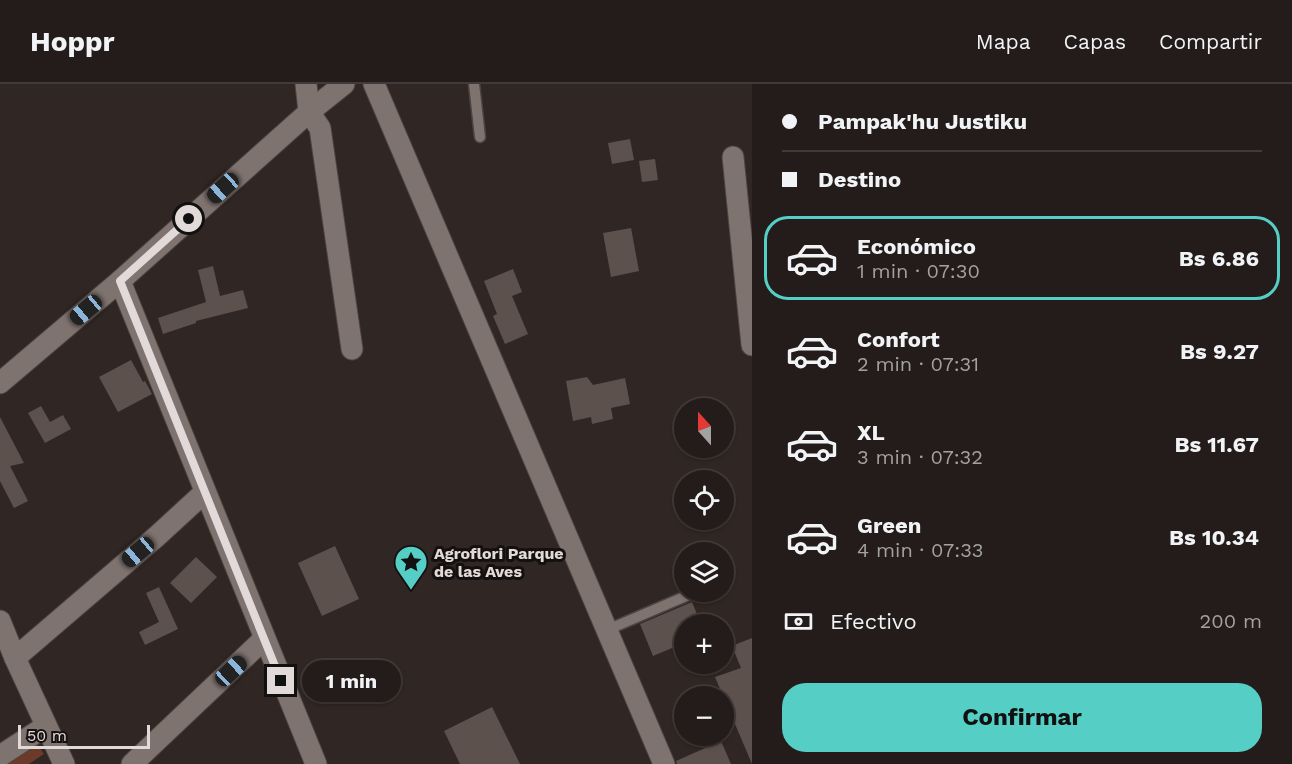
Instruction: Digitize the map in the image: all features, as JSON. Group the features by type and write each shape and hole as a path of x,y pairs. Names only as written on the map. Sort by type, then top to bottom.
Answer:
{"street":[{"path":"306,84 309,112 320,128 352,349"},
{"path":"0,383 120,281 309,112 344,84"},
{"path":"374,84 664,764"},
{"path":"733,157 752,345"},
{"path":"120,281 316,764"},
{"path":"15,658 205,492"},
{"path":"0,621 46,726 56,761"},
{"path":"132,764 264,639"},
{"path":"0,756 46,726"}],"lane":[{"path":"474,84 480,137"},
{"path":"607,630 674,601"}],"shaded area":[{"path":"36,742 44,754 29,764 3,764"}],"building":[{"path":"630,139 634,160 612,164 608,143"},
{"path":"655,159 658,180 642,182 639,161"},
{"path":"631,228 639,271 611,277 603,233"},
{"path":"213,266 220,296 243,290 248,308 196,321 196,323 163,334 158,318 206,302 198,270"},
{"path":"513,269 522,292 512,296 528,334 505,344 493,316 497,314 484,281"},
{"path":"131,360 152,394 118,412 99,377"},
{"path":"587,377 593,385 625,378 630,404 611,408 613,419 592,424 591,417 573,421 566,381"},
{"path":"41,406 50,422 63,415 71,429 45,443 28,413"},
{"path":"0,417 24,463 10,466 28,501 14,508 0,481"},
{"path":"335,546 359,599 322,616 298,563"},
{"path":"196,557 217,577 191,603 170,583"},
{"path":"159,587 178,629 145,645 139,632 159,622 146,593"},
{"path":"692,602 697,614 674,614 674,647 653,656 640,624"},
{"path":"752,638 752,764 734,722 734,686 719,686 715,677 734,674 734,670 741,668 734,645"},
{"path":"492,707 520,764 460,764 444,731"},
{"path":"710,746 723,746 731,764 677,764 676,761"}],"place":[{"name":"Agroflori Parque de las Aves","path":"411,591"}],"route":[{"path":"189,219 120,281 281,681"}]}
